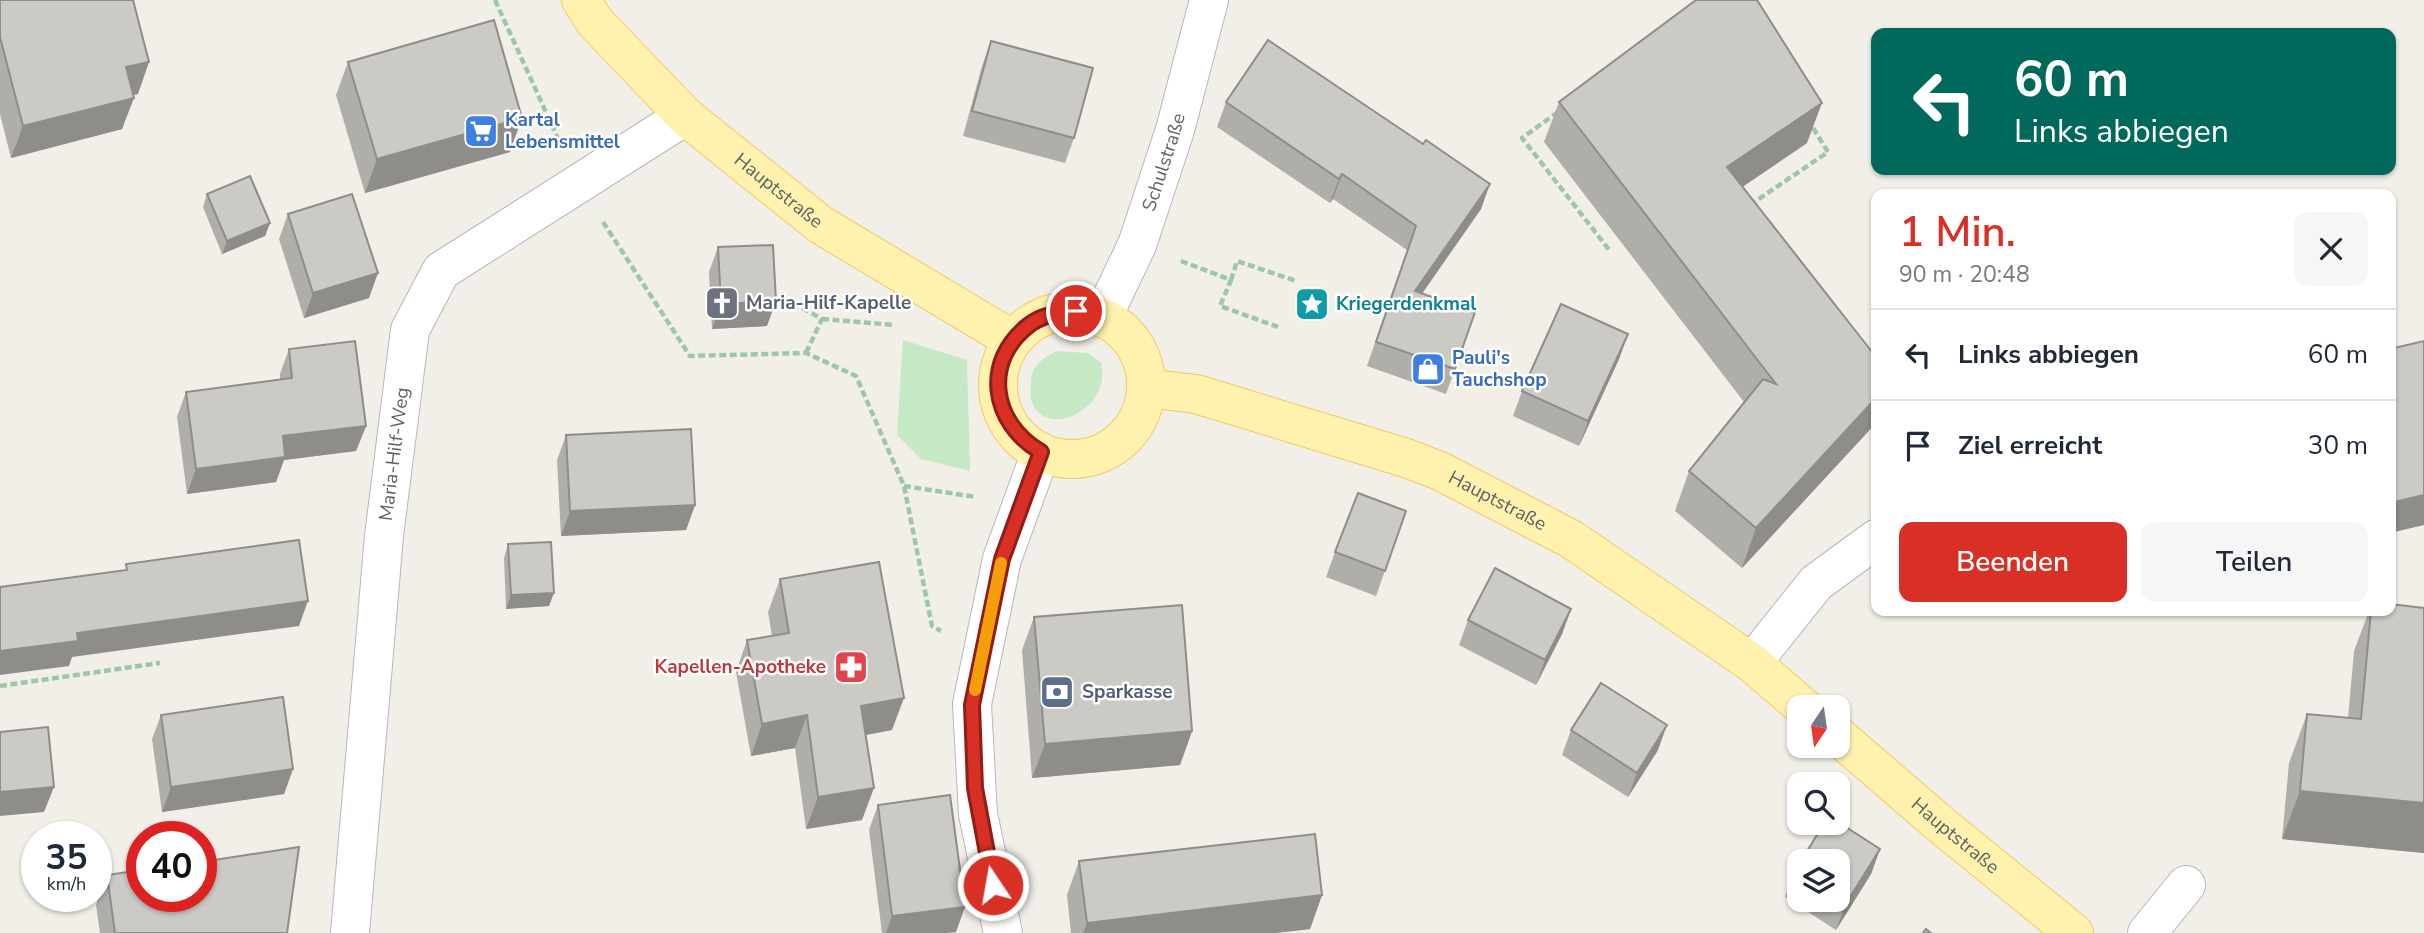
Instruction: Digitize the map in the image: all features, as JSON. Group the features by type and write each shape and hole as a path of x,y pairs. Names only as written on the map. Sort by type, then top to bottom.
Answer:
{"main road":[{"name":"Hauptstraße","path":"581,0 595,22 685,116 821,225 1013,340"},
{"path":"1076,311 1102,318 1123,331 1137,349 1145,371 1146,388 1139,417 1130,431 1101,453 1081,458 1060,458 1041,452 1025,443 1004,414 998,391 1004,355 1013,340 1031,323 1052,314 1076,311"},
{"name":"Hauptstraße","path":"1146,388 1196,394 1406,458 1440,471 1571,538 1752,663 1789,695"},
{"name":"Hauptstraße","path":"1850,746 2074,933"}],"street":[{"name":"Schulstraße","path":"1102,318 1137,245 1175,130 1209,0"},
{"name":"Maria-Hilf-Weg","path":"350,933 384,536 410,330 441,271 685,116"},
{"path":"1003,933 975,788 972,705 1002,559 1041,452"},
{"path":"1752,663 1816,583 1871,543"},
{"path":"2147,933 2186,885"}],"path":[{"path":"495,0 579,184 690,356 806,353 856,376 904,486 932,626 982,652"},
{"path":"1566,106 1522,138 1610,251"},
{"path":"1742,211 1828,152 1806,117"},
{"path":"1137,245 1231,279"},
{"path":"1281,328 1220,306 1237,261 1296,281"},
{"path":"784,298 822,319 806,353"},
{"path":"904,486 1022,504"},
{"path":"0,686 160,663"}],"green space":[{"path":"903,340 967,360 970,471 921,459 897,435"},
{"path":"1057,351 1087,353 1101,362 1102,379 1097,394 1088,406 1075,415 1062,419 1049,418 1038,412 1031,399 1031,377 1035,367"}],"building":[{"path":"0,0 133,0 149,62 126,67 134,98 23,126 0,37"},
{"path":"1696,0 1757,0 1822,103 1727,167 1871,351 1871,403 1756,528 1689,471 1763,379 1776,384 1559,102"},
{"path":"494,20 522,118 377,159 348,62"},
{"path":"1268,40 1423,144 1426,140 1490,184 1415,291 1475,312 1455,369 1376,342 1416,226 1342,174 1339,179 1226,102"},
{"path":"991,41 1093,68 1074,138 972,111"},
{"path":"250,176 270,223 227,241 207,194"},
{"path":"352,194 378,273 313,293 288,214"},
{"path":"773,245 776,301 721,304 718,247"},
{"path":"1561,304 1628,334 1588,421 1522,391"},
{"path":"355,341 366,426 283,436 285,457 196,469 186,392 292,378 289,349"},
{"path":"2424,341 2424,495 2396,502 2396,348"},
{"path":"691,429 695,505 570,511 566,435"},
{"path":"1358,493 1406,511 1385,571 1335,552"},
{"path":"299,540 308,601 77,633 78,641 0,651 0,587 127,570 126,564"},
{"path":"551,542 554,593 511,595 508,544"},
{"path":"879,562 904,698 861,706 874,788 818,797 807,715 762,724 747,640 789,633 780,579"},
{"path":"1495,568 1571,609 1545,660 1468,620"},
{"path":"1182,605 1192,731 1045,744 1034,617"},
{"path":"2396,605 2424,608 2424,803 2300,791 2307,714 2361,719 2371,616 2396,616"},
{"path":"1601,683 1667,725 1637,773 1571,730"},
{"path":"283,697 293,769 171,787 161,715"},
{"path":"48,727 54,787 0,792 0,732"},
{"path":"950,795 965,907 892,916 878,805"},
{"path":"1850,830 1880,849 1850,897 1850,849 1808,849 1817,835 1850,835"},
{"path":"1315,834 1322,895 1087,923 1079,861"},
{"path":"299,847 287,933 115,933 112,874 126,872 126,912 217,912 217,860"}],"slow traffic":[{"path":"975,690 1001,563"}],"place":[{"name":"Kartal Lebensmittel","path":"481,131"},
{"name":"Maria-Hilf-Kapelle","path":"722,303"},
{"name":"Kriegerdenkmal","path":"1312,304"},
{"name":"Pauli's Tauchshop","path":"1428,369"},
{"name":"Kapellen-Apotheke","path":"851,667"},
{"name":"Sparkasse","path":"1057,692"}],"route":[{"path":"993,885 978,814 972,705 1002,559 1041,452 1025,443 1004,414 998,391 999,373 1004,355 1013,340 1031,323 1052,314 1076,311"}]}
